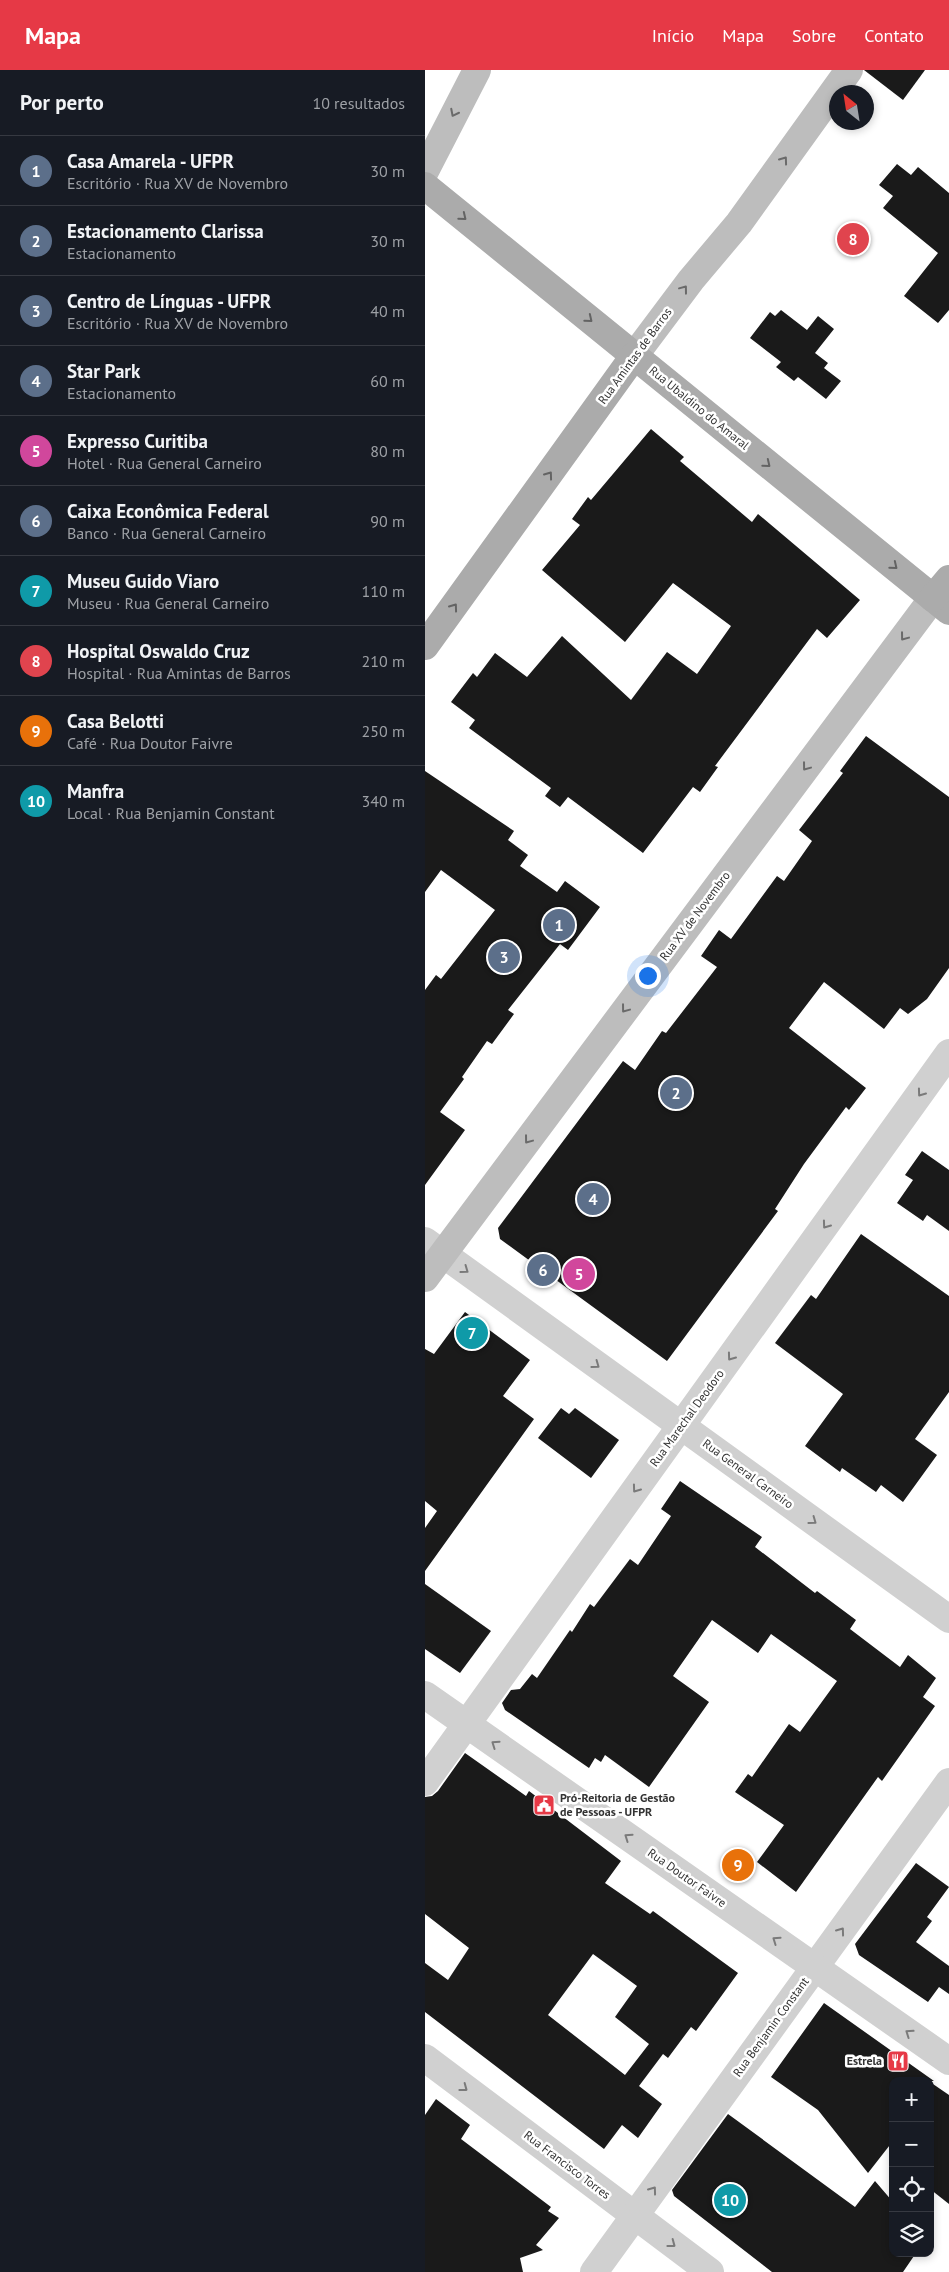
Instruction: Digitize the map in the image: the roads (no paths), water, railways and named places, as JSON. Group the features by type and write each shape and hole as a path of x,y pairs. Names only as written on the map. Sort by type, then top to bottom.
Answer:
{"main road":[{"path":"425,171 477,70"},
{"name":"Rua Amintas de Barros","path":"425,646 634,356 691,280 739,223 849,70"},
{"name":"Rua Ubaldino do Amaral","path":"425,186 634,356 944,596"},
{"name":"Rua XV de Novembro","path":"425,1278 434,1248 944,596"}],"street":[{"name":"Rua Marechal Deodoro","path":"425,1782 949,1053"},
{"name":"Rua General Carneiro","path":"434,1248 949,1619"},
{"name":"Rua Doutor Faivre","path":"425,1695 949,2061"},
{"name":"Rua Benjamin Constant","path":"594,2272 949,1782"},
{"name":"Rua Francisco Torres","path":"425,2058 710,2272"}],"place":[{"name":"Hospital Oswaldo Cruz","path":"853,239"},
{"name":"Casa Amarela - UFPR","path":"559,925"},
{"name":"Centro de Línguas - UFPR","path":"504,957"},
{"name":"Estacionamento Clarissa","path":"676,1093"},
{"name":"Star Park","path":"593,1199"},
{"name":"Caixa Econômica Federal","path":"543,1270"},
{"name":"Expresso Curitiba","path":"579,1274"},
{"name":"Museu Guido Viaro","path":"472,1333"},
{"name":"Pró-Reitoria de Gestão de Pessoas - UFPR","path":"544,1805"},
{"name":"Casa Belotti","path":"738,1865"},
{"name":"Estrela","path":"898,2061"},
{"name":"Manfra","path":"730,2200"}]}
